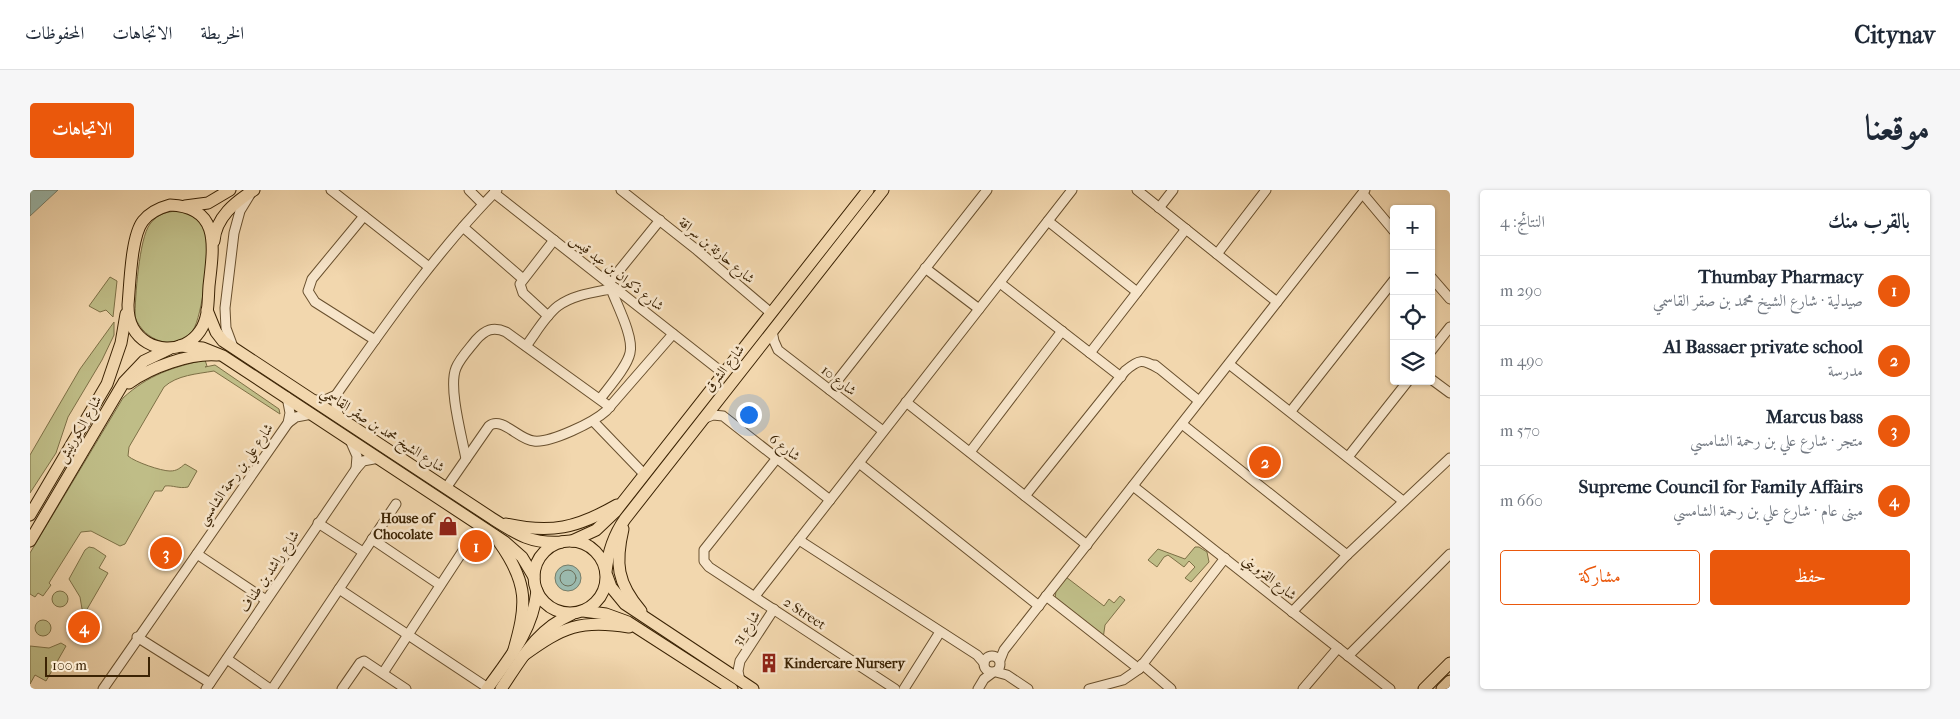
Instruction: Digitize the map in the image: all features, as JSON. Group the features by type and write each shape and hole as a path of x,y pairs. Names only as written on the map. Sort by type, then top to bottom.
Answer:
{"main road":[{"path":"230,190 199,206 170,205 158,209 148,216 138,229 128,305 129,317 139,336 148,343 159,347 175,348 196,336 202,328 207,310 214,234 225,213 233,204 253,190"},
{"name":"شارع الشرق","path":"567,541 596,530 606,522 868,190"},
{"name":"شارع الشرق","path":"607,574 611,544 624,519 883,190"},
{"path":"180,206 189,208 204,219 213,236 213,245"},
{"name":"شارع الكورنيش","path":"30,515 106,384 122,344 128,305"},
{"name":"شارع الشيخ محمد بن صقر القاسمي","path":"207,310 216,332 233,348 496,521 521,536 534,541 548,543 567,541"},
{"path":"754,334 747,348 750,352 755,352"},
{"name":"شارع الشيخ محمد بن صقر القاسمي","path":"175,348 203,348 223,356 514,549 534,577"},
{"name":"شارع الكورنيش","path":"30,541 124,382 144,361 175,348"},
{"path":"116,394 137,377 162,366 201,356 223,356"},
{"path":"496,521 527,529 557,529 586,522 623,502"},
{"path":"624,519 618,556 620,575 644,624"},
{"path":"491,533 514,566 522,590 523,616 518,654"},
{"path":"501,689 518,654 532,618 536,591 534,577 539,558 553,545 567,541 582,543 595,551 604,562 617,596 644,624 732,689"},
{"path":"488,688 518,654 540,634 561,619 598,601 606,585 607,574"},
{"path":"536,591 548,606 555,610 606,614 644,624 753,689"},
{"path":"518,654 574,626 603,623 644,624"},
{"path":"1424,689 1450,663"},
{"path":"1442,689 1450,681"}],"street":[{"path":"233,348 224,318 232,244 240,211 253,190"},
{"path":"331,190 429,267"},
{"path":"469,190 484,204"},
{"name":"شارع حارثة بن سراقة","path":"621,190 660,220 771,314"},
{"path":"755,596 1072,190"},
{"path":"1137,190 1277,302"},
{"path":"1159,208 1173,190"},
{"path":"1216,254 1266,190"},
{"path":"313,400 325,400 336,395 429,267 495,191"},
{"name":"شارع ذكوان بن عبد قيس","path":"495,191 612,287 723,373"},
{"path":"830,390 982,192"},
{"path":"978,689 992,664 1364,192 1390,226"},
{"path":"364,216 310,282 308,291 315,302 375,340"},
{"path":"526,346 548,316 559,305 573,298 612,287 660,220"},
{"path":"1048,221 1137,292"},
{"path":"463,227 523,279"},
{"path":"1090,353 1186,230"},
{"path":"548,316 521,291 520,284 554,240"},
{"path":"925,268 979,309"},
{"path":"1435,281 1450,299"},
{"path":"1000,282 1090,353 1123,374"},
{"path":"1290,411 1390,285"},
{"path":"600,399 626,363 631,347 612,287"},
{"path":"1435,346 1450,327"},
{"path":"466,459 454,390 454,375 456,367 481,335 490,329 506,332 610,406"},
{"path":"755,352 767,349 778,350 772,331"},
{"path":"970,452 1062,331"},
{"path":"446,488 489,426 494,423 500,423 526,440 541,441 593,421 610,406 673,334"},
{"name":"شارع 10","path":"778,350 883,431"},
{"path":"1025,496 1123,374 1135,363 1141,361 1158,368 1200,401"},
{"path":"1229,364 1404,501"},
{"path":"1435,382 1450,393"},
{"path":"1348,457 1405,385"},
{"path":"336,395 339,417"},
{"path":"703,419 713,415 723,416 720,407 720,397"},
{"name":"شارع علي بن رحمة الشامسي","path":"287,398 290,408 288,422"},
{"path":"906,402 1086,545"},
{"name":"شارع علي بن رحمة الشامسي","path":"103,689 288,422 296,417 312,414"},
{"name":"شارع 6","path":"723,416 830,500"},
{"path":"593,421 644,474"},
{"path":"1182,424 1347,555"},
{"path":"348,438 357,456 356,469"},
{"name":"شارع راشد بن طناف","path":"208,686 356,469 363,461 379,458"},
{"name":"2 Street","path":"777,458 706,546 703,557 709,567 895,689"},
{"path":"1292,612 1347,555 1450,458"},
{"path":"859,463 1039,606"},
{"name":"شارع القزويني","path":"1133,486 1390,689"},
{"path":"227,659 271,689 396,504"},
{"path":"469,518 472,529 470,540"},
{"path":"318,523 364,552"},
{"path":"383,673 470,540 478,534 491,533"},
{"path":"372,539 440,585"},
{"path":"799,540 992,664 1027,689"},
{"path":"197,554 266,600"},
{"path":"1348,656 1450,554"},
{"path":"1089,689 1123,680 1140,666 1224,558"},
{"path":"339,589 488,688"},
{"path":"1046,596 1171,689"},
{"name":"شارع 31","path":"740,680 738,671 740,661 774,609"},
{"path":"904,689 940,632"},
{"path":"138,637 208,686"},
{"path":"1303,689 1338,648"},
{"path":"342,689 362,661 368,662 383,673 395,686 406,689"},
{"name":"شارع 31","path":"720,668 731,666 740,661"}],"shaded area":[{"path":"181,211 198,220 205,229 207,237 207,264 200,311 193,330 186,337 178,341 169,342 153,338 139,325 135,317 137,283 140,255 146,231 150,224 164,213"},
{"path":"110,277 117,281 113,317 106,310 100,312 89,306"},
{"path":"114,322 114,335 102,360 68,417 56,453 30,493 30,455 80,369"},
{"path":"205,360 207,366 205,367 215,365 279,409 280,414 214,371 188,376 169,383 164,387 129,447 128,456 166,471 177,470 185,464 197,471 188,487 165,486 162,491 155,491 125,544 120,546 91,531 81,532 43,596 38,593 35,597 30,594 30,553 123,398 142,383 161,373"},
{"path":"89,547 106,556 99,568 108,573 86,611 82,609 80,597 69,579 85,550"},
{"path":"1195,547 1199,547 1207,552 1209,562 1191,582 1185,578 1195,567 1189,561 1184,567 1168,555 1164,557 1157,567 1148,560 1158,549 1185,559"},
{"path":"1066,577 1104,606 1109,599 1114,603 1120,596 1125,600 1105,625 1103,639 1055,600 1056,590"},
{"path":"60,591 66,593 68,599 66,605 60,607 54,605 52,599 54,593"},
{"path":"43,620 49,622 51,628 49,634 43,636 37,634 35,628 37,622"},
{"path":"61,643 66,646 46,681 35,675 30,684 30,646 49,648"}],"water":[{"path":"30,190 58,190 30,216"},
{"path":"568,565 577,569 581,578 577,587 568,591 559,587 555,578 559,569"}],"place":[{"name":"Al Bassaer private school","path":"1265,462"},
{"name":"House of Chocolate","path":"448,526"},
{"name":"Thumbay Pharmacy","path":"476,546"},
{"name":"Marcus bass","path":"166,553"},
{"name":"Supreme Council for Family Affairs","path":"84,627"},
{"name":"Kindercare Nursery","path":"769,663"}]}
